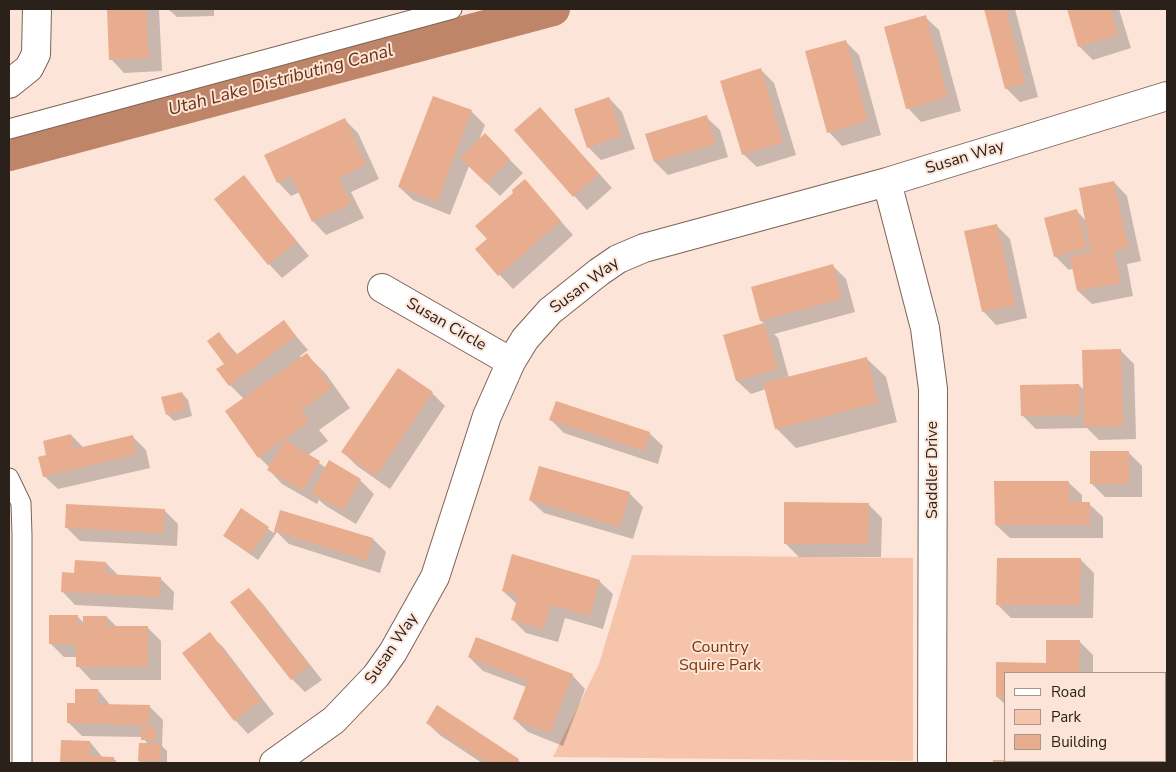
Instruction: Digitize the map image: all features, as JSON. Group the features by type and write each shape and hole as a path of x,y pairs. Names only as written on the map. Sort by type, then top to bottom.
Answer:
{"street":[{"path":"9,84 29,68 36,54 37,9"},
{"name":"Susan Way","path":"274,763 334,720 357,698 376,676 414,619 435,577 487,416 510,362 525,339 550,311 572,292 618,259 644,248 687,234 887,182 1167,96"},
{"name":"Saddler Drive","path":"887,182 925,328 933,389 932,763"},
{"name":"Susan Circle","path":"382,288 510,362"}],"lane":[{"path":"9,129 452,9"},
{"path":"9,478 21,503 22,763"}],"green space":[{"name":"Country Squire Park","path":"632,555 913,558 913,761 553,757 599,664"}],"building":[{"path":"107,9 146,9 149,58 109,60"},
{"path":"984,9 1006,9 1025,83 1005,89"},
{"path":"1067,9 1110,9 1118,35 1078,47"},
{"path":"926,15 948,97 906,109 884,27"},
{"path":"846,40 868,121 827,133 805,51"},
{"path":"761,68 783,142 742,155 720,81"},
{"path":"433,96 472,110 437,202 398,187"},
{"path":"609,97 622,136 587,148 574,109"},
{"path":"540,107 599,174 573,197 514,130"},
{"path":"707,115 715,144 654,162 645,134"},
{"path":"345,118 366,165 339,178 351,204 312,222 291,176 277,183 264,155"},
{"path":"485,133 510,159 486,183 460,158"},
{"path":"244,175 297,242 268,265 214,199"},
{"path":"525,179 561,221 498,276 475,249 487,239 475,226 513,193 512,190"},
{"path":"1114,181 1128,248 1114,251 1121,283 1077,291 1070,257 1091,252 1079,188"},
{"path":"1077,209 1087,248 1054,257 1044,218"},
{"path":"997,224 1015,305 982,312 964,231"},
{"path":"833,264 842,299 760,321 751,287"},
{"path":"284,320 296,336 229,386 216,369 224,364 207,341 219,332 236,355"},
{"path":"764,323 778,369 736,381 723,335"},
{"path":"1121,349 1123,426 1084,427 1082,350"},
{"path":"307,353 332,388 301,410 309,422 258,458 225,411"},
{"path":"867,357 878,403 775,429 763,383"},
{"path":"398,368 433,392 376,476 341,452"},
{"path":"1079,384 1080,415 1021,416 1020,385"},
{"path":"182,392 186,410 166,415 161,397"},
{"path":"556,401 650,432 644,451 549,420"},
{"path":"71,434 74,449 133,435 137,454 43,477 38,457 46,455 43,441"},
{"path":"285,440 320,461 303,491 267,470"},
{"path":"1090,451 1129,451 1129,484 1090,484"},
{"path":"329,460 361,479 343,511 311,493"},
{"path":"539,466 630,492 620,527 529,500"},
{"path":"994,481 1069,481 1069,502 1090,502 1090,525 995,525"},
{"path":"784,502 869,503 868,544 784,544"},
{"path":"66,504 165,509 164,533 65,528"},
{"path":"241,508 269,527 251,554 223,536"},
{"path":"280,510 373,538 367,561 274,531"},
{"path":"512,554 600,580 590,616 551,605 544,629 511,620 518,596 502,591"},
{"path":"997,558 1081,558 1080,605 996,605"},
{"path":"75,560 106,562 106,574 161,577 160,597 61,592 62,572 74,573"},
{"path":"249,588 309,666 291,680 230,602"},
{"path":"49,615 78,615 78,626 83,626 83,616 107,616 107,626 148,626 148,667 76,667 76,644 49,644"},
{"path":"210,632 261,700 234,721 182,653"},
{"path":"476,637 573,674 550,733 513,719 528,681 468,657"},
{"path":"1046,640 1080,640 1079,672 1004,672 1004,698 996,697 996,662 1046,663"},
{"path":"75,689 98,689 98,704 150,705 149,725 67,723 67,703 75,703"},
{"path":"437,705 519,759 516,763 487,763 426,723"},
{"path":"141,727 156,727 156,740 141,740"},
{"path":"61,740 90,741 90,756 114,757 114,763 60,763"},
{"path":"139,743 161,743 161,761 138,761"},
{"path":"993,760 1004,760 1004,762 1091,762 1091,763 993,763"},
{"path":"1148,762 1148,763 1096,763"}],"waterway":[{"name":"Utah Lake Distributing Canal","path":"9,154 553,9"}]}
